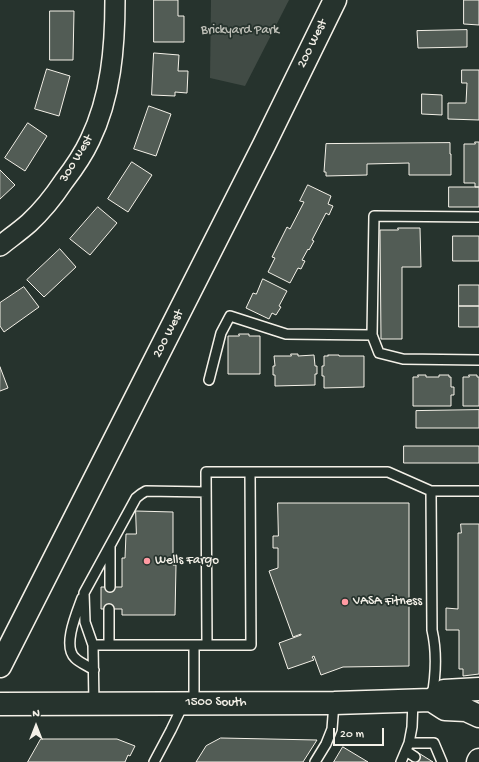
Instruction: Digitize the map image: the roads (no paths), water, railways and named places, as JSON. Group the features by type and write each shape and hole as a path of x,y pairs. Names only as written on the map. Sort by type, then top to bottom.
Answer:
{"main road":[{"name":"200 West","path":"0,666 264,145 335,0"},
{"name":"1500 South","path":"0,704 334,703 422,700 444,691 479,689"},
{"name":"1500 South","path":"422,700 446,708 466,710 479,716"}],"street":[{"name":"300 West","path":"0,246 29,223 54,196 74,169 91,140 102,109 109,78 114,43 115,0"}],"lane":[{"path":"479,217 374,216 372,335 378,353 403,359 479,360"},
{"path":"209,380 221,332 230,316 286,334 372,335"},
{"path":"207,645 206,472 388,472 431,490 479,491"},
{"path":"93,645 251,645 250,472"},
{"path":"401,762 408,747 412,727 422,700 435,679 435,644 432,630 431,490"},
{"path":"94,670 74,658 70,650 71,632 84,593 136,498 146,491 206,492"},
{"path":"110,545 110,587"},
{"path":"84,593 85,622 93,645 94,704"},
{"path":"109,609 109,645"},
{"path":"154,762 171,730 189,703 194,645"},
{"path":"315,762 326,744 332,728 334,703"},
{"path":"408,747 434,743 442,762"},
{"path":"408,747 415,757"}],"place":[{"name":"Wells Fargo","path":"147,561"},
{"name":"VASA Fitness","path":"345,602"}],"park label":[{"name":"Brickyard Park","path":"240,31"}]}
